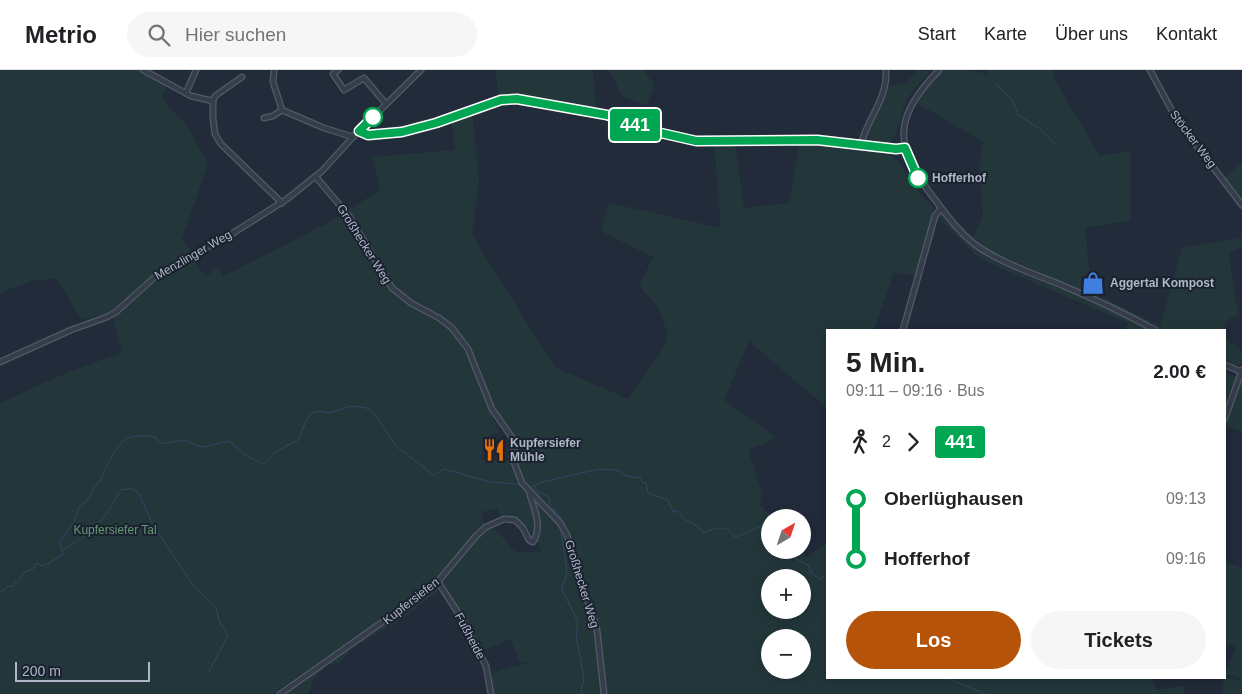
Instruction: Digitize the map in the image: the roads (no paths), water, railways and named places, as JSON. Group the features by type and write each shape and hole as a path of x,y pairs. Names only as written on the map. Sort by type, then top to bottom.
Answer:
{"street":[{"path":"143,70 186,93 213,101"},
{"path":"186,93 196,70"},
{"path":"274,70 273,82 282,110 324,128 353,137"},
{"path":"338,70 333,74 344,90 364,78 386,104"},
{"name":"Menzlinger Weg","path":"0,362 116,312 158,275 233,233 282,202 316,176 421,70"},
{"path":"860,144 867,124 883,94 887,81 886,70"},
{"path":"939,70 918,92 909,108 904,126 905,148 918,178 941,208 964,234 993,256 1085,295 1153,329"},
{"name":"Stöcker Weg","path":"1150,70 1177,120 1242,205"},
{"path":"242,77 215,96 212,119 216,134 220,144 282,202"},
{"path":"359,131 368,135 402,132 436,123 501,100 517,99 607,115 652,131 696,141 817,140 896,149 905,148"},
{"path":"264,118 273,116 282,110"},
{"name":"Großhecker Weg","path":"316,176 349,216 392,288 411,303 439,318 452,328 468,349 492,408 513,439 515,446 512,458 522,483 560,523 567,535 597,630 604,694"},
{"path":"903,329 935,216 941,208"},
{"path":"1226,365 1242,372 1226,415"},
{"name":"Kupfersiefen","path":"280,694 378,627 438,582 476,536 493,523 509,518 515,520 523,528 531,542 535,540 538,522 528,491"},
{"name":"Fußheide","path":"438,582 464,622 483,661 488,672 491,694"}],"waterway":[{"path":"995,83 1013,101 1018,115 1039,128 1056,145"},
{"path":"105,469 114,452 123,441 135,436 155,437 160,444 184,440 202,447 229,441 245,455 264,464 275,452 298,440 307,419 312,413 321,411 329,413 352,406 367,408 374,413 396,446 434,475 444,469 490,482 518,484"},
{"path":"532,487 542,482 599,469 617,470 627,476 640,478 642,482 646,483 648,493 668,500 673,512 678,511 686,521 691,522 704,533 713,529 724,528 735,537 761,527"},
{"path":"0,593 8,586 13,586 15,582 18,582 25,572 33,569 36,563 43,566 63,555 60,542 75,520 79,507 89,498 94,486 100,481 104,472"},
{"path":"535,486 536,491 549,497 550,507 556,511 565,524"},
{"path":"121,490 132,488 139,494 152,523 195,588 216,607 219,621 228,635 209,672"},
{"path":"63,549 81,539 96,526 109,510 119,492"},
{"path":"561,532 567,569 562,589 578,622 576,636 584,678 581,692 584,694"},
{"path":"796,559 808,565 811,573 820,579 826,576"},
{"path":"948,679 986,694"}],"place":[{"name":"Hofferhof","path":"918,178"},
{"name":"Aggertal Kompost","path":"1093,283"},
{"name":"Kupfersiefer Mühle","path":"494,450"}],"park label":[{"name":"Kupfersiefer Tal","path":"115,530"}]}
